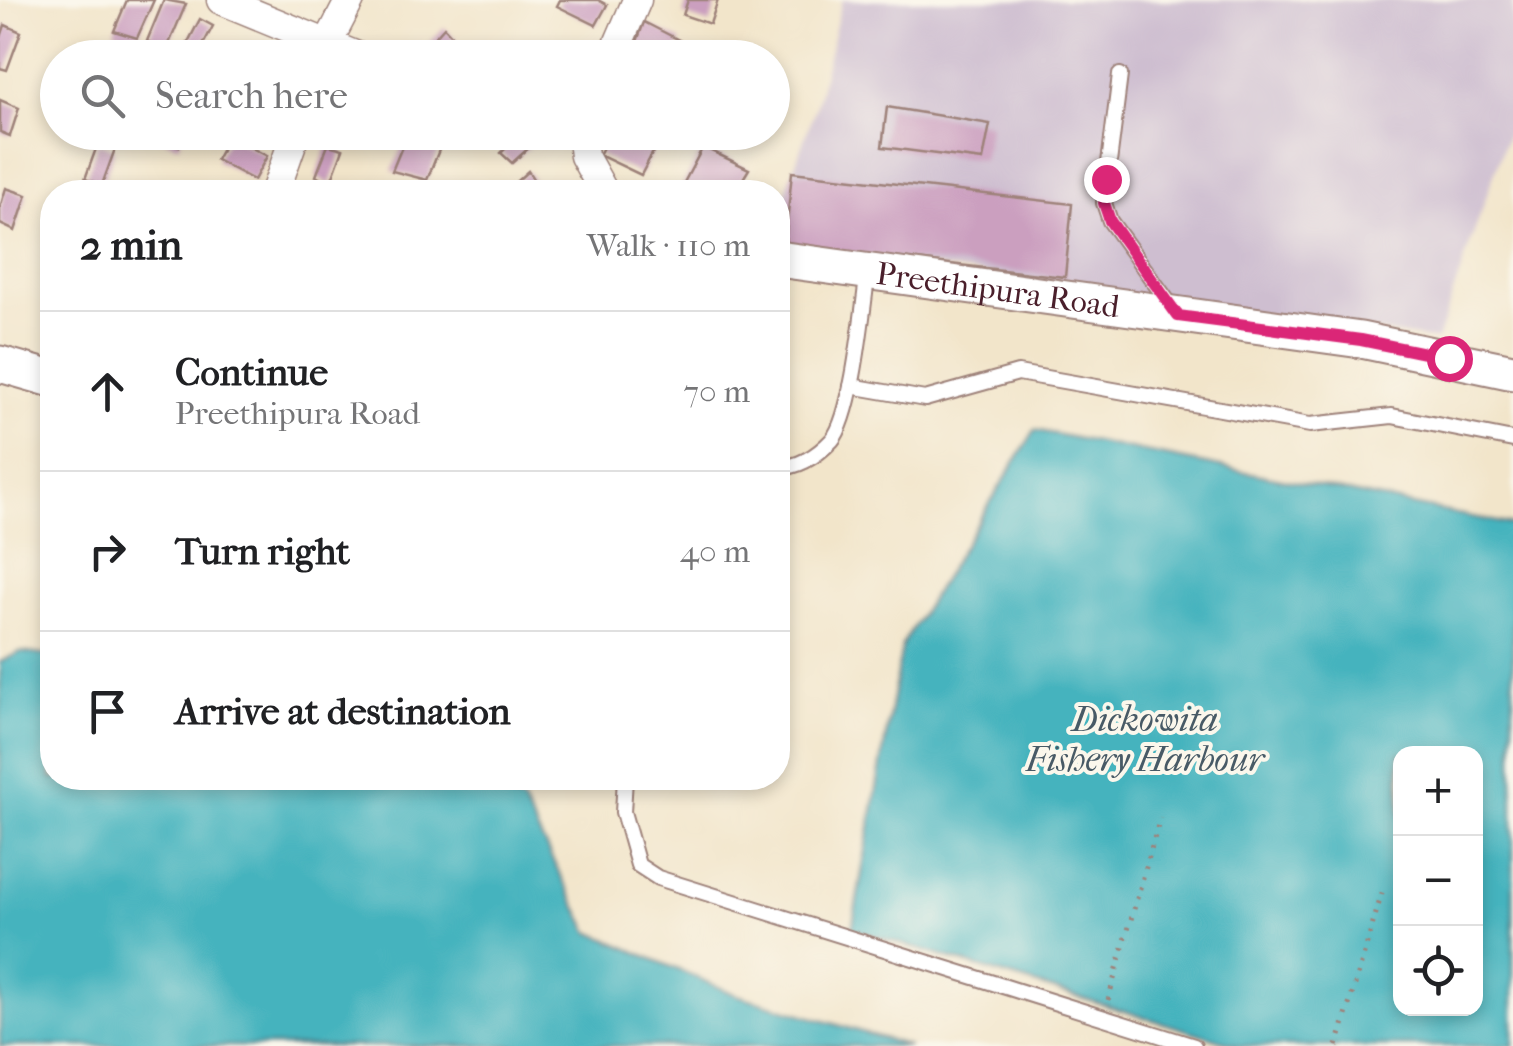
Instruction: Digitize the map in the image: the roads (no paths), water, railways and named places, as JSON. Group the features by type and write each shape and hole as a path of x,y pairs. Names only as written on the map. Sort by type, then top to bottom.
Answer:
{"street":[{"path":"221,0 305,40"},
{"path":"329,40 350,0"},
{"path":"620,40 637,0"},
{"path":"280,180 290,150"},
{"path":"583,150 597,180"},
{"name":"Preethipura Road","path":"790,259 1361,340 1513,372"},
{"path":"0,364 40,376"}],"lane":[{"path":"1120,75 1104,203 1110,221 1178,316"},
{"path":"790,468 797,468 834,438 852,386 868,269"},
{"path":"852,386 925,399 1018,373 1310,425 1392,416 1513,440"},
{"path":"624,790 623,812 638,865 658,878 1194,1046"}],"water":[{"name":"Dickowita Fishery Harbour","path":"1035,430 1513,525 1513,1046 1239,1046 852,929 902,645"},
{"path":"20,652 40,654 40,790 493,790 522,801 590,932 737,995 909,1046 0,1046 0,662"}]}
